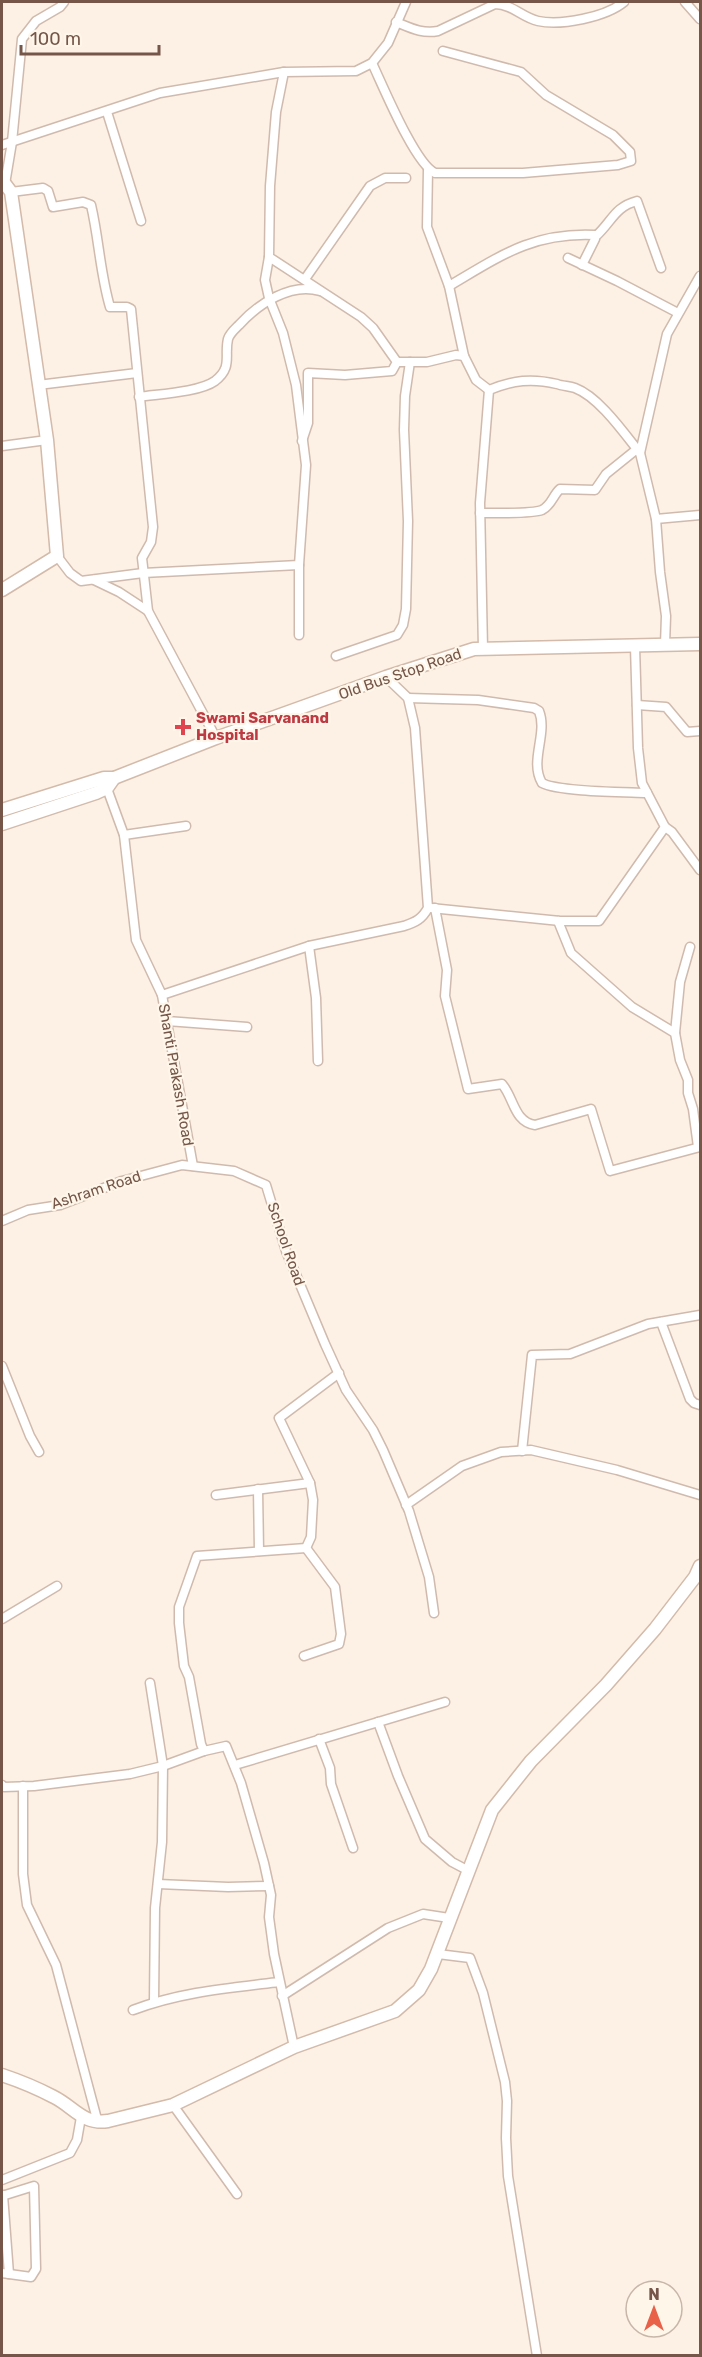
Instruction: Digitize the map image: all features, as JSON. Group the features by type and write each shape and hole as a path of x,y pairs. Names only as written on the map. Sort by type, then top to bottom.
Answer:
{"street":[{"path":"64,2 60,7 36,21 22,39 6,185 47,440 57,556 70,573 81,581 143,573 299,565"},
{"path":"2,145 160,93 284,72 356,71 372,63 388,43 405,2"},
{"path":"396,21 419,31 438,31 495,4 504,4 539,21 556,22 599,15 617,8 624,2"},
{"path":"685,2 700,19"},
{"path":"372,63 417,153 428,170 435,173 453,175 522,173 618,165 627,163 632,157 613,135 546,95 521,72 443,51"},
{"path":"284,72 276,112 270,186 269,257 265,280 269,298 283,333 296,385 306,465 299,565 299,635"},
{"path":"107,112 141,220"},
{"path":"428,170 427,227 449,286 464,356 476,380 489,390"},
{"path":"305,279 370,186 385,178 406,177"},
{"path":"6,185 43,188 48,191 53,207 83,202 91,205 103,282 110,307 130,309 153,527 151,542 142,558 148,611 164,645 216,738"},
{"path":"582,265 595,237 607,227 619,208 637,201 661,267"},
{"path":"449,286 520,245 550,237 593,235 595,237"},
{"path":"269,257 361,317 373,328 397,362"},
{"path":"568,258 678,313"},
{"path":"480,513 541,510 553,501 556,492 560,489 595,490 606,474 638,451 667,334 700,276"},
{"path":"694,287 700,297"},
{"path":"139,397 193,389 214,382 224,372 227,364 230,334 249,314 269,298 301,290 314,289 326,293"},
{"path":"397,362 426,362 456,355 464,356"},
{"path":"302,441 308,423 308,373 345,375 392,371 397,362"},
{"path":"336,656 397,634 404,625 408,521 405,396 410,362"},
{"path":"38,385 137,373"},
{"path":"489,390 509,382 536,379 575,388 589,397 617,424 638,451 656,519 666,616 665,645"},
{"path":"483,649 480,513 489,390"},
{"path":"2,446 47,440"},
{"path":"656,519 700,515"},
{"path":"2,590 57,556"},
{"path":"94,580 119,592 148,611"},
{"name":"Old Bus Stop Road","path":"108,781 216,738 386,677 474,649 700,644"},
{"path":"635,646 638,748 642,783 665,827 672,831 700,870"},
{"path":"386,677 408,698 417,750 432,908 447,970 445,996 468,1089 502,1084 520,1119 535,1125 591,1108 610,1171 699,1147 693,1109 687,1093 688,1080 680,1060 675,1033 680,982 690,947"},
{"path":"408,698 478,700 534,708 539,711 542,721 537,768 542,783 547,786 647,793"},
{"path":"638,705 666,707 687,732 700,731"},
{"path":"2,810 108,781"},
{"path":"2,824 108,781"},
{"name":"Shanti Prakash Road","path":"108,781 124,835 136,940 162,995 192,1166"},
{"path":"124,835 186,826"},
{"path":"432,908 558,921 599,921 665,827"},
{"path":"162,995 309,946 411,924 432,908"},
{"path":"558,921 570,952 632,1007 675,1033"},
{"path":"309,946 316,998 318,1061"},
{"path":"167,1021 247,1027"},
{"name":"Ashram Road","path":"2,1221 28,1210 60,1204 159,1170 182,1165 192,1166"},
{"name":"School Road","path":"192,1166 234,1171 266,1185 286,1251 346,1390 373,1430 406,1504 429,1577 434,1613"},
{"path":"522,1450 532,1355 570,1354 661,1322 700,1315"},
{"path":"661,1322 690,1399 700,1405"},
{"path":"2,1366 30,1436 39,1452"},
{"path":"306,1548 310,1537 313,1500 309,1483 279,1418 339,1372"},
{"path":"406,1504 462,1466 501,1452 522,1450 531,1450 617,1470 700,1495"},
{"path":"216,1495 309,1483"},
{"path":"258,1489 259,1551"},
{"path":"204,1751 183,1658 179,1607 197,1557 306,1548"},
{"path":"304,1656 339,1644 341,1634 335,1587 306,1548"},
{"path":"2,2075 29,2084 57,2098 81,2117 98,2123 173,2105 294,2047 395,2011 419,1990 438,1954 449,1918 492,1810 509,1786 655,1629 700,1566"},
{"path":"2,1619 57,1586"},
{"path":"150,1683 163,1766 162,1842 155,1908 154,2002"},
{"path":"235,1765 445,1702"},
{"path":"378,1722 425,1839 452,1862 469,1871"},
{"path":"319,1739 330,1768 331,1784 353,1848"},
{"path":"2,1785 23,1786 130,1774 226,1746 235,1765 257,1835 269,1886 271,1895 269,1917 279,1982 294,2047"},
{"path":"23,1786 22,1874 27,1905 56,1965 98,2123"},
{"path":"158,1884 269,1886"},
{"path":"282,1996 388,1928 423,1914 449,1918"},
{"path":"438,1954 470,1958 489,2016 505,2082 508,2176 537,2355"},
{"path":"133,2010 154,2002 193,1993 279,1982"},
{"path":"173,2105 237,2194"},
{"path":"2,2180 70,2153 77,2140 81,2117"},
{"path":"34,2186 36,2269 31,2277 5,2273 2,2196 34,2186"}],"place":[{"name":"Swami Sarvanand Hospital","path":"183,727"}]}
